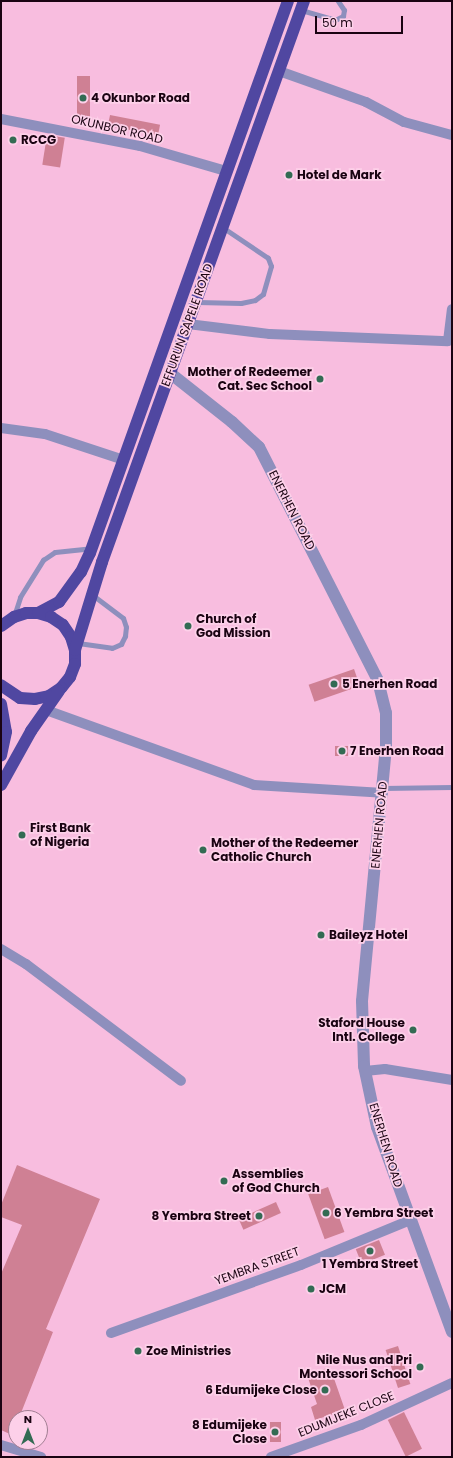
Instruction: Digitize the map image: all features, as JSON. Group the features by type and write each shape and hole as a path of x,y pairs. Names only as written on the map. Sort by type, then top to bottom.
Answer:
{"highway":[{"name":"EFFURUN SAPELE ROAD","path":"38,613 59,602 71,588 82,572 92,548 288,1"},
{"name":"EFFURUN SAPELE ROAD","path":"1,786 31,731 72,671 76,647 92,595 222,227 303,6"},
{"path":"1,626 14,617 38,613 51,617 63,626 76,647"},
{"path":"1,685 20,698 35,699 49,696 61,688"},
{"path":"1,704 6,732 1,755"}],"street":[{"path":"279,71 366,102 404,122 452,135"},
{"name":"OKUNBOR ROAD","path":"1,119 140,146 226,171"},
{"path":"188,324 270,334 450,341 452,309"},
{"name":"ENERHEN ROAD","path":"170,373 232,422 259,447 378,681 386,713 383,791 362,1001 365,1071 378,1127 410,1220 452,1332"},
{"path":"1,428 45,434 124,460"},
{"path":"46,710 254,784 383,791"},
{"path":"1,949 26,964 181,1081"},
{"path":"365,1071 385,1069 452,1080"},
{"name":"YEMBRA STREET","path":"111,1333 301,1265 410,1220"},
{"name":"EDUMIJEKE CLOSE","path":"271,1457 361,1425 452,1382"},
{"path":"1,1445 41,1457"}],"lane":[{"path":"303,6 335,20 343,16 344,10 338,1"},
{"path":"196,302 241,303 255,300 263,294 271,266 268,258 222,227"},
{"path":"14,617 20,597 43,560 55,552 92,548"},
{"path":"76,647 112,648 121,644 124,636 126,627 123,618 92,595"},
{"path":"383,791 452,787"}],"building":[{"name":"4 Okunbor Road","path":"77,76 90,76 90,119 77,119"},
{"path":"110,115 160,125 158,136 108,126"},
{"path":"47,135 65,138 60,167 42,165"},
{"name":"5 Enerhen Road","path":"354,669 360,686 314,702 309,685"},
{"name":"7 Enerhen Road","path":"335,746 348,746 348,756 335,756"},
{"path":"17,1165 100,1199 46,1329 53,1332 22,1410 8,1410 8,1433 1,1430 1,1274 22,1225 1,1217 1,1205"},
{"name":"6 Yembra Street","path":"328,1187 344,1232 325,1239 308,1194"},
{"name":"8 Yembra Street","path":"276,1202 281,1213 243,1230 239,1219"},
{"name":"1 Yembra Street","path":"379,1240 385,1255 362,1264 356,1249"},
{"path":"398,1346 410,1384 398,1388 386,1350"},
{"name":"6 Edumijeke Close","path":"330,1367 345,1410 315,1420 311,1407 317,1404 307,1375"},
{"path":"404,1412 422,1449 406,1457 388,1420"},
{"name":"8 Edumijeke Close","path":"270,1422 281,1422 281,1442 270,1442"}],"place":[{"name":"4 Okunbor Road","path":"83,98"},
{"name":"RCCG","path":"13,140"},
{"name":"Hotel de Mark","path":"289,175"},
{"name":"Mother of Redeemer Cat. Sec School","path":"320,379"},
{"name":"Church of God Mission","path":"188,626"},
{"name":"5 Enerhen Road","path":"334,684"},
{"name":"7 Enerhen Road","path":"342,751"},
{"name":"First Bank of Nigeria","path":"22,835"},
{"name":"Mother of the Redeemer Catholic Church","path":"203,850"},
{"name":"Baileyz Hotel","path":"321,935"},
{"name":"Staford House Intl. College","path":"413,1030"},
{"name":"Assemblies of God Church","path":"224,1181"},
{"name":"6 Yembra Street","path":"326,1213"},
{"name":"8 Yembra Street","path":"259,1216"},
{"name":"1 Yembra Street","path":"370,1251"},
{"name":"JCM","path":"311,1289"},
{"name":"Zoe Ministries","path":"138,1351"},
{"name":"Nile Nus and Pri Montessori School","path":"420,1367"},
{"name":"6 Edumijeke Close","path":"325,1390"},
{"name":"8 Edumijeke Close","path":"275,1432"}]}
